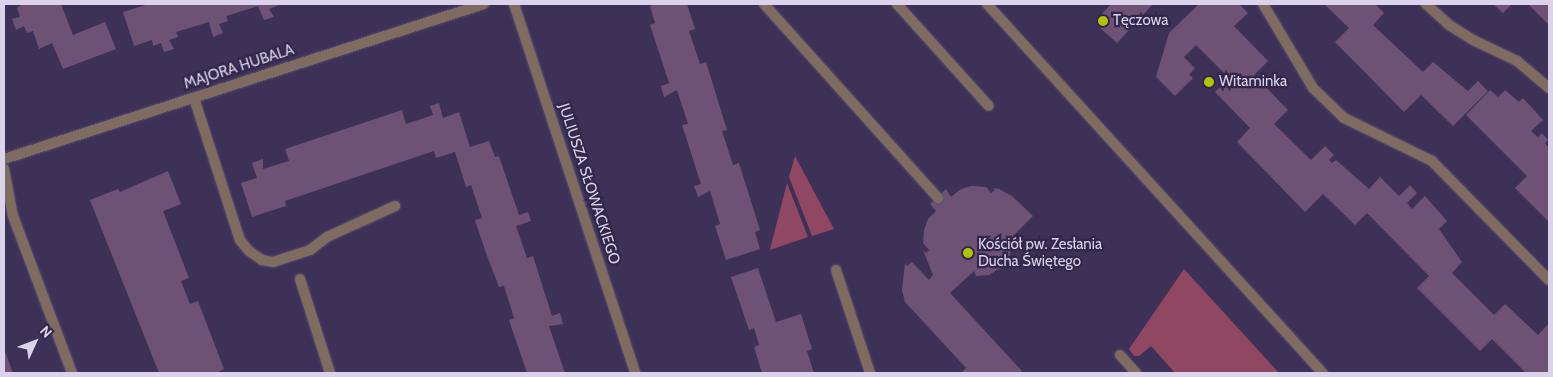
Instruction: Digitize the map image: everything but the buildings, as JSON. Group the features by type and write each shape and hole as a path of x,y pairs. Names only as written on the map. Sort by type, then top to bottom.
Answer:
{"street":[{"name":"MAJORA HUBALA","path":"4,159 484,4"},
{"name":"JULIUSZA SŁOWACKIEGO","path":"514,4 634,373"},
{"path":"764,4 938,198"},
{"path":"897,4 989,106"},
{"path":"987,4 1323,373"},
{"path":"1263,4 1314,88 1344,118 1432,161 1549,280"},
{"path":"1426,4 1450,25 1472,40 1517,61 1549,88"},
{"path":"194,98 240,240 248,251 262,260 273,262 310,250 327,237 396,206"},
{"path":"4,169 12,216 72,373"},
{"path":"836,270 870,373"},
{"path":"300,279 330,373"},
{"path":"1120,355 1136,373"}],"shaded area":[{"path":"795,156 834,229 812,236 789,177"},
{"path":"787,183 808,237 770,250 770,249"},
{"path":"1184,269 1279,373 1175,373 1151,346 1139,356 1134,356 1129,349"}],"place":[{"name":"Tęczowa","path":"1103,21"},
{"name":"Witaminka","path":"1209,82"},
{"name":"Kościół pw. Zesłania Ducha Świętego","path":"968,253"}]}
